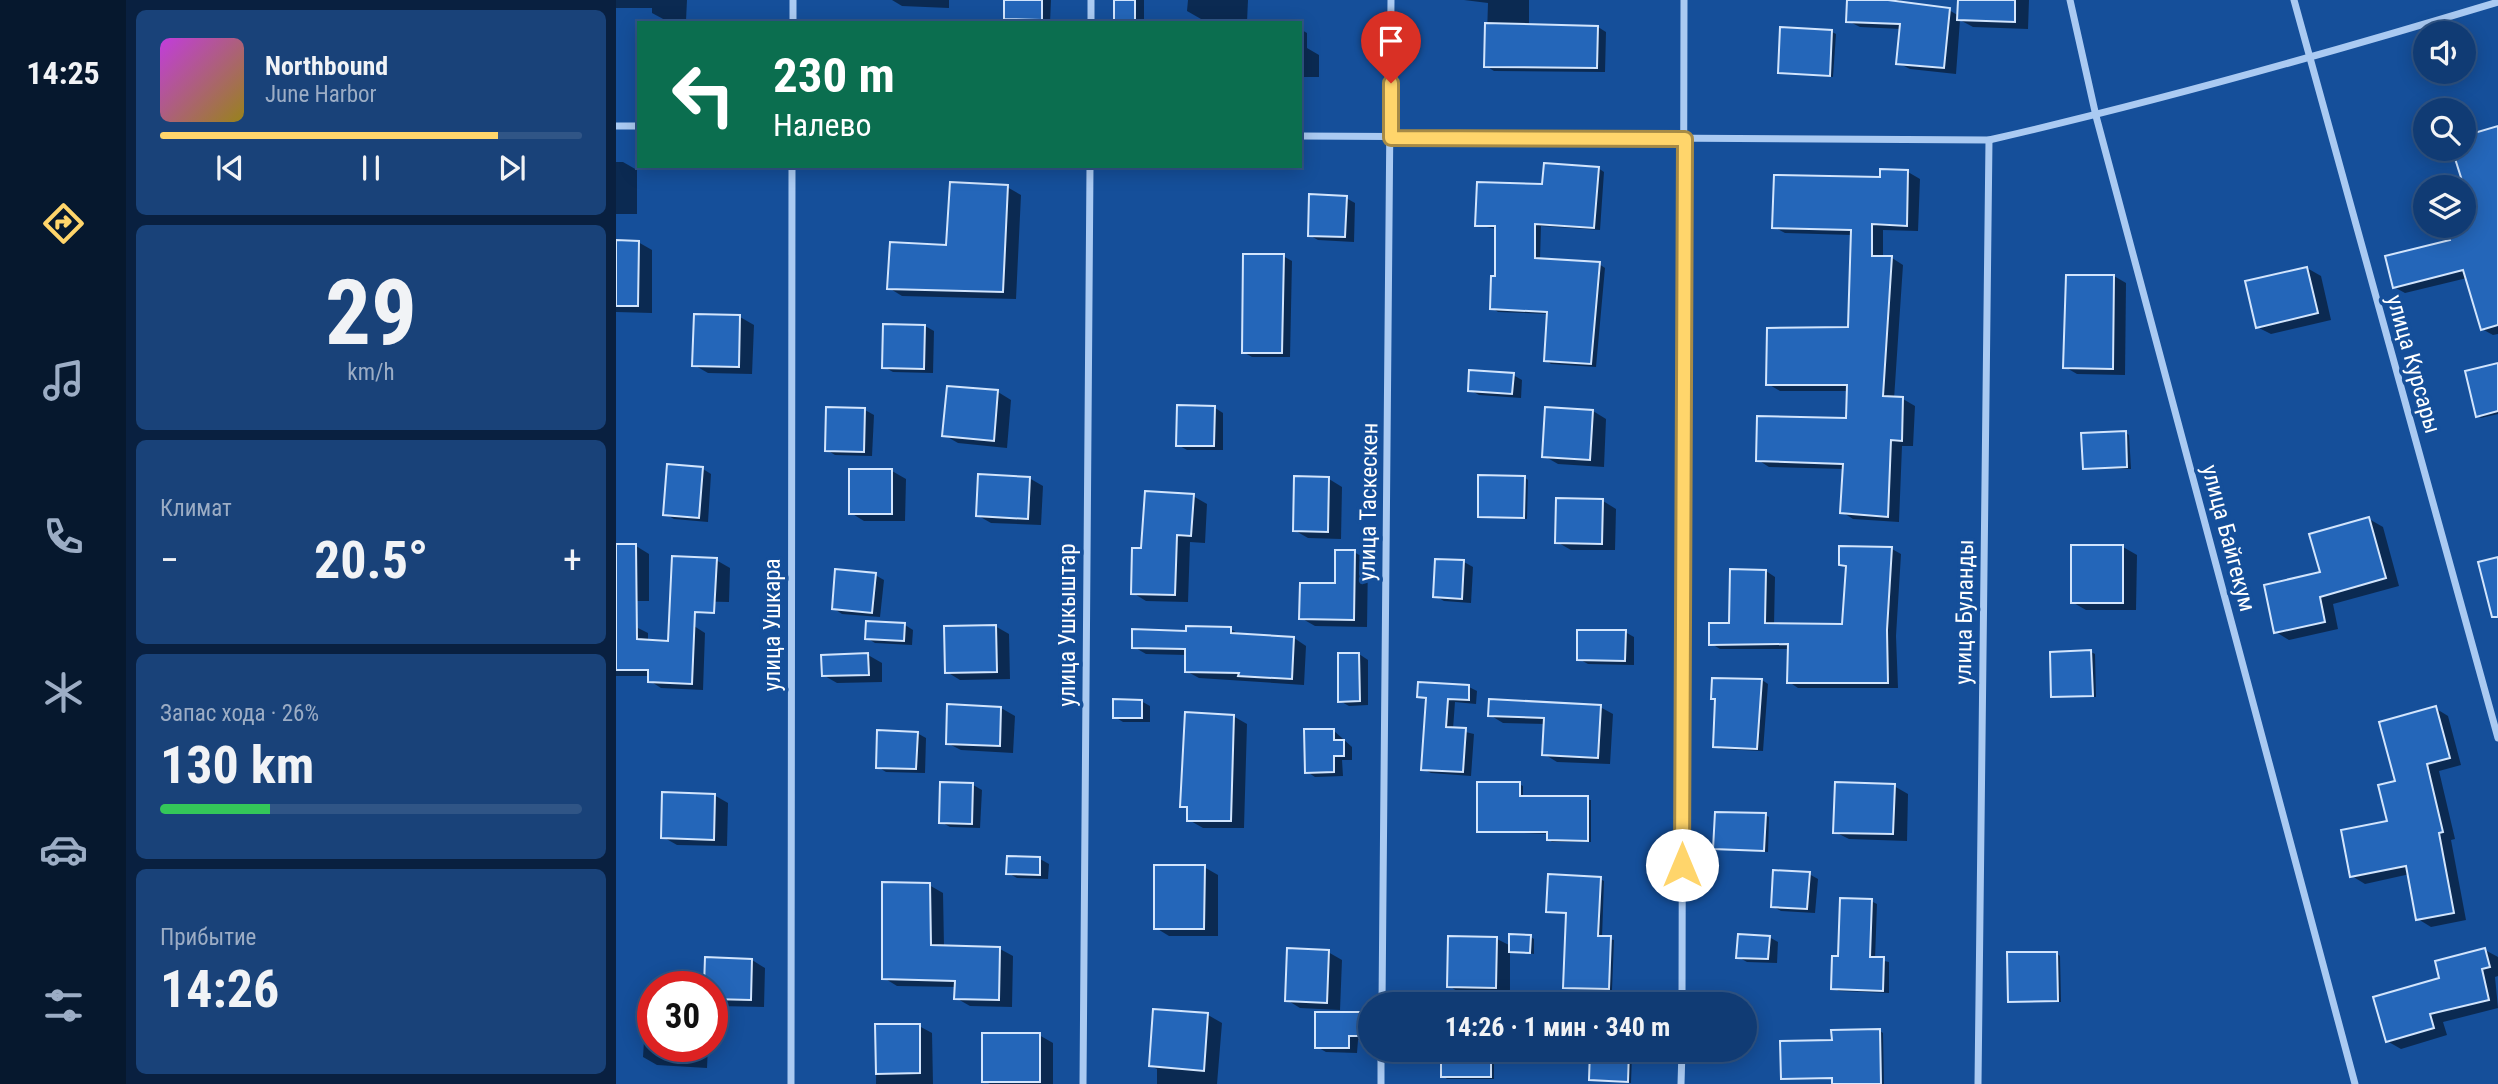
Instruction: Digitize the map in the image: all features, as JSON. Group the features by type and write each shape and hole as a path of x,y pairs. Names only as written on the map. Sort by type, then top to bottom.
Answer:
{"street":[{"path":"793,0 793,21"},
{"path":"1091,0 1091,21"},
{"name":"улица Таскескен","path":"1382,992 1391,0"},
{"path":"1682,992 1684,0"},
{"name":"улица Байгекум","path":"2070,0 2096,116 2355,1084"},
{"name":"улица Курсары","path":"2294,0 2498,738"},
{"path":"1302,136 1989,140 2096,116 2309,59 2498,2"},
{"path":"616,126 637,126"},
{"name":"улица Буланды","path":"1978,1084 1989,140"},
{"name":"улица Ушкара","path":"791,1084 792,168"},
{"name":"улица Ушкыштар","path":"1083,1084 1090,168"},
{"path":"1381,1062 1381,1084"},
{"path":"1681,1084 1682,1062"}],"building":[{"path":"1004,0 1042,0 1042,20 1004,19"},
{"path":"1114,0 1135,0 1135,20 1114,20"},
{"path":"1847,0 1888,0 1950,8 1944,68 1896,64 1900,24 1846,22"},
{"path":"1958,0 2015,0 2015,22 1957,20"},
{"path":"1485,23 1598,26 1597,68 1484,67"},
{"path":"1780,27 1832,30 1830,76 1778,73"},
{"path":"2498,126 2498,325 2481,330 2463,270 2393,288 2385,256 2450,238 2476,238 2476,175 2460,175 2456,161 2476,161 2476,132"},
{"path":"1544,163 1599,167 1594,228 1535,224 1535,258 1600,262 1591,364 1544,361 1547,312 1490,309 1491,276 1495,276 1495,226 1475,226 1477,182 1542,184"},
{"path":"1880,169 1908,170 1907,226 1872,224 1872,256 1892,256 1883,396 1903,397 1902,441 1891,440 1888,517 1840,513 1843,464 1756,461 1757,416 1846,418 1847,385 1766,385 1767,328 1848,327 1851,230 1772,228 1774,175 1880,177"},
{"path":"950,182 1008,185 1003,292 887,289 890,242 946,245"},
{"path":"1309,194 1347,196 1345,237 1308,236"},
{"path":"616,240 639,241 638,306 616,306"},
{"path":"1243,254 1284,254 1282,353 1242,353"},
{"path":"2307,267 2318,313 2256,328 2245,281"},
{"path":"2066,275 2114,275 2113,369 2063,368"},
{"path":"694,314 740,315 739,367 692,366"},
{"path":"883,324 925,325 924,369 882,368"},
{"path":"2498,363 2498,411 2476,417 2465,371"},
{"path":"1469,370 1514,373 1512,394 1468,391"},
{"path":"947,386 998,390 994,441 942,436"},
{"path":"1177,405 1215,406 1214,446 1176,446"},
{"path":"826,407 865,408 864,452 825,451"},
{"path":"1545,407 1593,410 1590,460 1542,457"},
{"path":"2126,431 2127,467 2083,469 2081,433"},
{"path":"667,464 703,467 699,518 663,515"},
{"path":"849,469 892,469 892,514 849,514"},
{"path":"978,474 1030,477 1028,519 976,516"},
{"path":"1478,475 1525,476 1524,518 1478,517"},
{"path":"1294,476 1329,477 1328,532 1293,531"},
{"path":"1145,491 1194,494 1191,536 1177,535 1175,595 1131,594 1132,548 1141,548"},
{"path":"1556,498 1603,499 1602,544 1555,543"},
{"path":"2369,517 2386,578 2320,597 2325,622 2274,633 2264,585 2320,572 2309,534"},
{"path":"616,544 636,544 637,639 668,641 672,556 717,558 714,613 695,612 692,684 648,682 648,670 616,670"},
{"path":"2071,545 2123,545 2123,603 2071,603"},
{"path":"1839,546 1892,547 1887,630 1888,683 1787,683 1788,644 1709,645 1709,623 1729,623 1730,569 1766,570 1765,623 1842,624 1846,566 1839,565"},
{"path":"1335,550 1355,550 1354,620 1299,619 1300,583 1335,583"},
{"path":"2498,557 2498,617 2492,617 2478,562"},
{"path":"1435,559 1464,560 1462,599 1433,597"},
{"path":"835,569 876,573 872,613 832,609"},
{"path":"866,621 905,623 904,641 865,639"},
{"path":"996,625 997,672 945,673 944,626"},
{"path":"1186,626 1231,627 1231,633 1294,637 1292,679 1238,676 1239,673 1185,672 1185,649 1132,648 1132,629 1186,631"},
{"path":"1577,630 1626,630 1625,661 1577,660"},
{"path":"2091,650 2093,696 2051,697 2050,652"},
{"path":"868,653 869,675 822,676 821,655"},
{"path":"1338,653 1359,653 1360,701 1338,702"},
{"path":"1712,678 1762,679 1757,749 1713,747 1715,699 1711,699"},
{"path":"1418,682 1469,685 1469,700 1448,699 1446,727 1466,728 1463,772 1421,770 1426,698 1417,697"},
{"path":"1113,699 1142,700 1142,718 1113,718"},
{"path":"1489,699 1601,705 1598,758 1542,755 1544,718 1488,716"},
{"path":"947,704 1001,707 1000,746 946,744"},
{"path":"2436,706 2450,758 2427,764 2443,832 2439,833 2454,913 2416,920 2406,866 2350,877 2341,830 2387,821 2378,785 2395,781 2379,722"},
{"path":"1185,712 1234,715 1231,821 1187,821 1187,807 1180,807"},
{"path":"1304,729 1334,729 1334,740 1344,740 1344,756 1334,756 1334,772 1305,773"},
{"path":"877,730 918,732 916,769 876,768"},
{"path":"940,782 973,783 972,824 939,823"},
{"path":"1477,782 1520,782 1520,796 1588,796 1588,841 1547,840 1547,832 1477,832"},
{"path":"1835,782 1895,784 1893,834 1833,833"},
{"path":"662,792 715,794 714,840 661,838"},
{"path":"1715,812 1766,813 1764,851 1713,849"},
{"path":"1007,856 1040,857 1040,875 1006,874"},
{"path":"1154,865 1205,865 1204,929 1154,929"},
{"path":"1773,870 1810,872 1807,909 1771,907"},
{"path":"1548,874 1601,877 1598,936 1611,936 1609,989 1563,988 1566,913 1546,912"},
{"path":"882,882 930,883 931,945 1000,947 999,1000 954,999 955,981 882,979"},
{"path":"1840,898 1872,899 1870,957 1884,957 1883,991 1831,989 1832,956 1838,956"},
{"path":"1509,934 1531,935 1530,953 1509,952"},
{"path":"1738,934 1770,936 1768,959 1736,958"},
{"path":"1448,936 1497,937 1496,988 1447,987"},
{"path":"1287,948 1329,950 1327,1003 1285,1001"},
{"path":"2485,948 2490,967 2482,969 2489,1000 2430,1014 2434,1028 2386,1042 2373,997 2439,978 2435,961"},
{"path":"2007,952 2057,952 2058,1001 2008,1002"},
{"path":"705,957 752,959 751,1000 728,999 728,971 705,971"},
{"path":"1153,1009 1208,1013 1204,1071 1149,1066"},
{"path":"1315,1012 1358,1012 1358,1036 1349,1036 1349,1048 1315,1048"},
{"path":"875,1024 920,1024 920,1073 876,1074"},
{"path":"1880,1029 1881,1084 1832,1084 1832,1078 1781,1079 1780,1041 1832,1040 1831,1030"},
{"path":"982,1033 1040,1033 1040,1082 982,1082"},
{"path":"1441,1062 1491,1062 1491,1077 1441,1077"},
{"path":"1590,1062 1629,1062 1628,1082 1589,1080"}],"route":[{"path":"1391,83 1391,138 1685,139 1682,865"}]}
